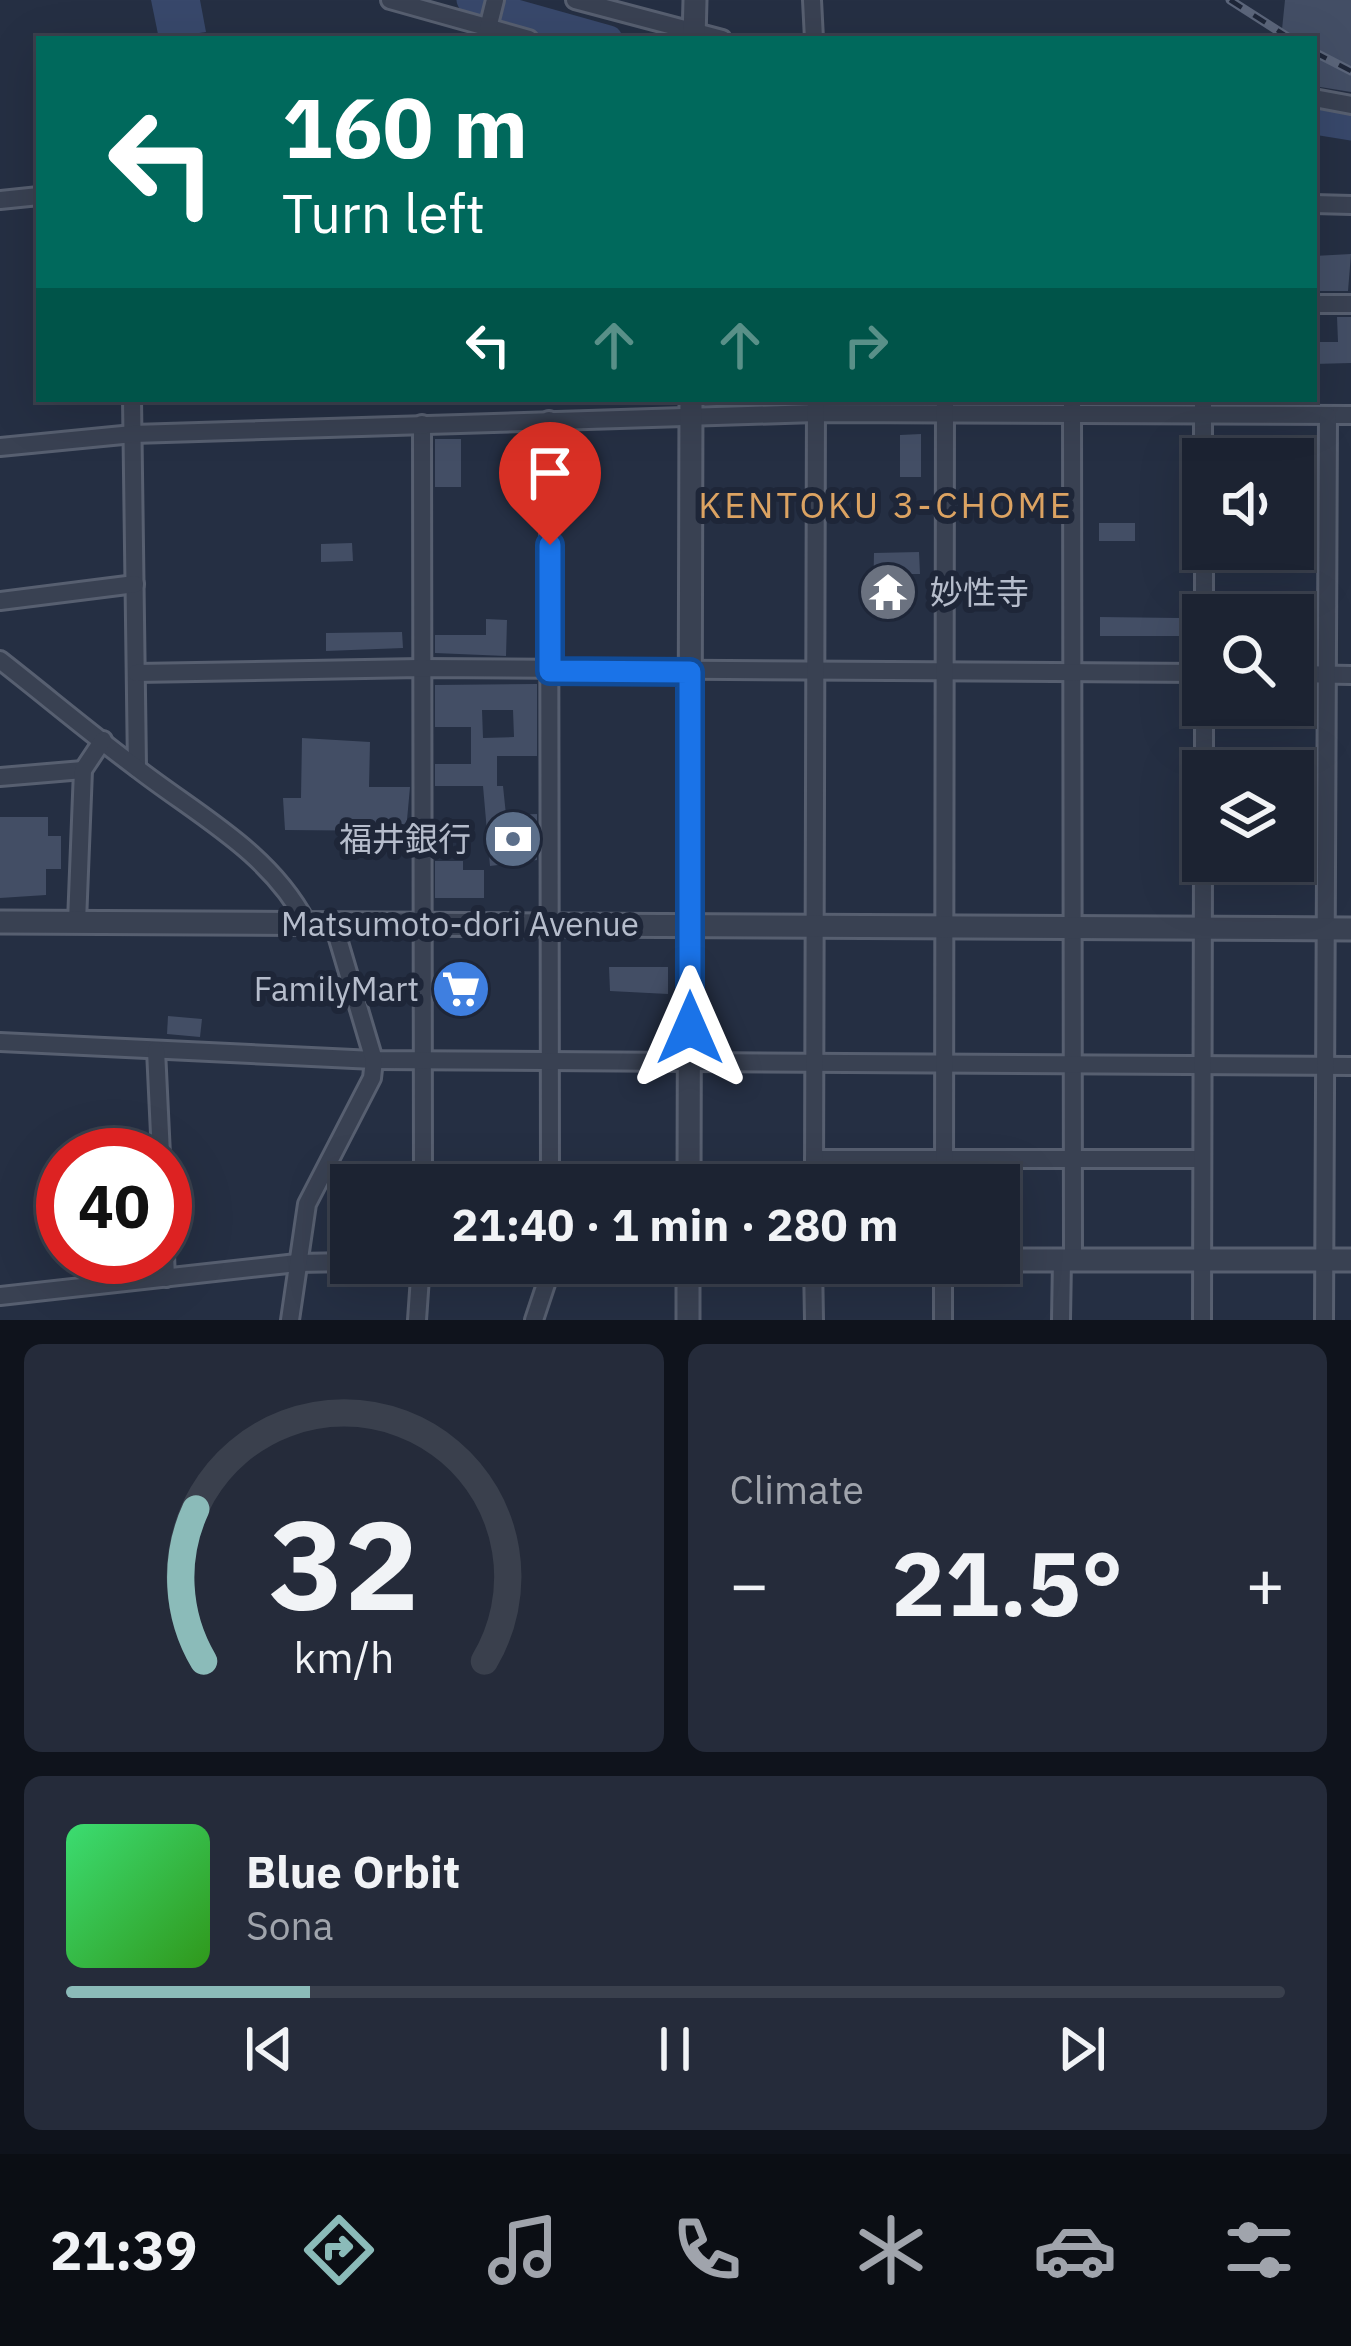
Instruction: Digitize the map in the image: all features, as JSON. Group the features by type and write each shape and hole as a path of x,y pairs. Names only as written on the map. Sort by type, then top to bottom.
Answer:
{"street":[{"path":"390,0 518,36"},
{"path":"488,28 496,0"},
{"path":"575,0 694,36 695,0"},
{"path":"812,0 814,36"},
{"path":"1317,99 1351,105"},
{"path":"0,200 36,196"},
{"path":"1317,205 1351,205"},
{"path":"1317,304 1351,304"},
{"path":"131,402 136,768"},
{"path":"814,1164 816,406"},
{"path":"944,1164 945,406"},
{"path":"1061,1320 1073,1159 1072,406"},
{"path":"0,448 133,434 549,420 691,408 1203,407 1351,415"},
{"path":"1203,407 1203,438"},
{"path":"688,1164 691,408"},
{"path":"1324,1320 1328,1065 1340,929 1330,675 1328,416"},
{"path":"549,420 549,1164"},
{"path":"422,424 424,1164"},
{"path":"0,601 135,584"},
{"path":"0,660 136,768 230,833 291,894 306,922"},
{"path":"136,673 420,668 1182,674"},
{"path":"1314,675 1351,675"},
{"path":"77,922 83,770 103,740"},
{"path":"0,777 83,770"},
{"path":"1202,1320 1203,882"},
{"name":"Matsumoto-dori Avenue","path":"0,922 1340,929"},
{"path":"290,1320 308,1204 372,1078 374,1060 333,922"},
{"path":"0,1042 374,1060 1351,1066"},
{"path":"156,1050 159,1128"},
{"path":"814,1159 1202,1159"},
{"path":"1020,1260 1351,1260"},
{"path":"192,1275 330,1262"},
{"path":"0,1296 111,1284"},
{"path":"417,1320 420,1284"},
{"path":"534,1320 546,1284"},
{"path":"688,1284 688,1320"},
{"path":"813,1284 814,1320"},
{"path":"943,1320 944,1284"}],"water":[{"path":"151,0 200,0 206,32 158,36"}],"building":[{"path":"1285,0 1351,0 1351,92 1317,86 1317,36 1281,36"},
{"path":"1351,254 1348,291 1317,291 1317,256"},
{"path":"1337,317 1351,317 1351,363 1317,364 1317,342 1338,342"},
{"path":"921,434 921,477 900,477 900,435"},
{"path":"435,439 461,439 461,487 435,487"},
{"path":"1099,523 1135,523 1135,541 1099,541"},
{"path":"352,543 353,561 321,562 321,544"},
{"path":"919,552 920,574 906,574 906,599 873,601 874,553"},
{"path":"1100,617 1179,618 1179,636 1100,636"},
{"path":"486,619 507,620 506,656 435,653 435,635 486,635"},
{"path":"402,632 403,648 326,651 326,633"},
{"path":"537,684 537,756 497,756 497,786 503,786 506,815 537,814 537,860 490,866 483,786 435,786 435,764 471,764 471,727 435,727 435,685","holes":["482,710 513,710 514,737 483,738"]},
{"path":"302,738 370,742 369,787 410,787 406,831 285,830 283,798 301,798"},
{"path":"0,817 48,817 48,836 61,836 61,869 46,869 46,895 0,898"},
{"path":"435,861 463,861 463,870 484,870 484,898 435,898"},
{"path":"609,967 668,967 668,994 610,991"},
{"path":"485,981 486,1003 437,1005 436,982"},
{"path":"168,1016 202,1019 200,1037 167,1034"}],"waterway":[{"path":"470,0 598,36"},
{"path":"1317,121 1351,127"}],"railway":[{"path":"1230,0 1286,36"},
{"path":"1317,54 1351,71"}],"place":[{"name":"妙性寺","path":"888,592"},
{"name":"福井銀行","path":"513,839"},
{"name":"FamilyMart","path":"461,989"}],"district":[{"name":"KENTOKU 3-CHOME","path":"886,505"}],"route":[{"path":"550,545 550,671 690,672 690,1028"}]}
